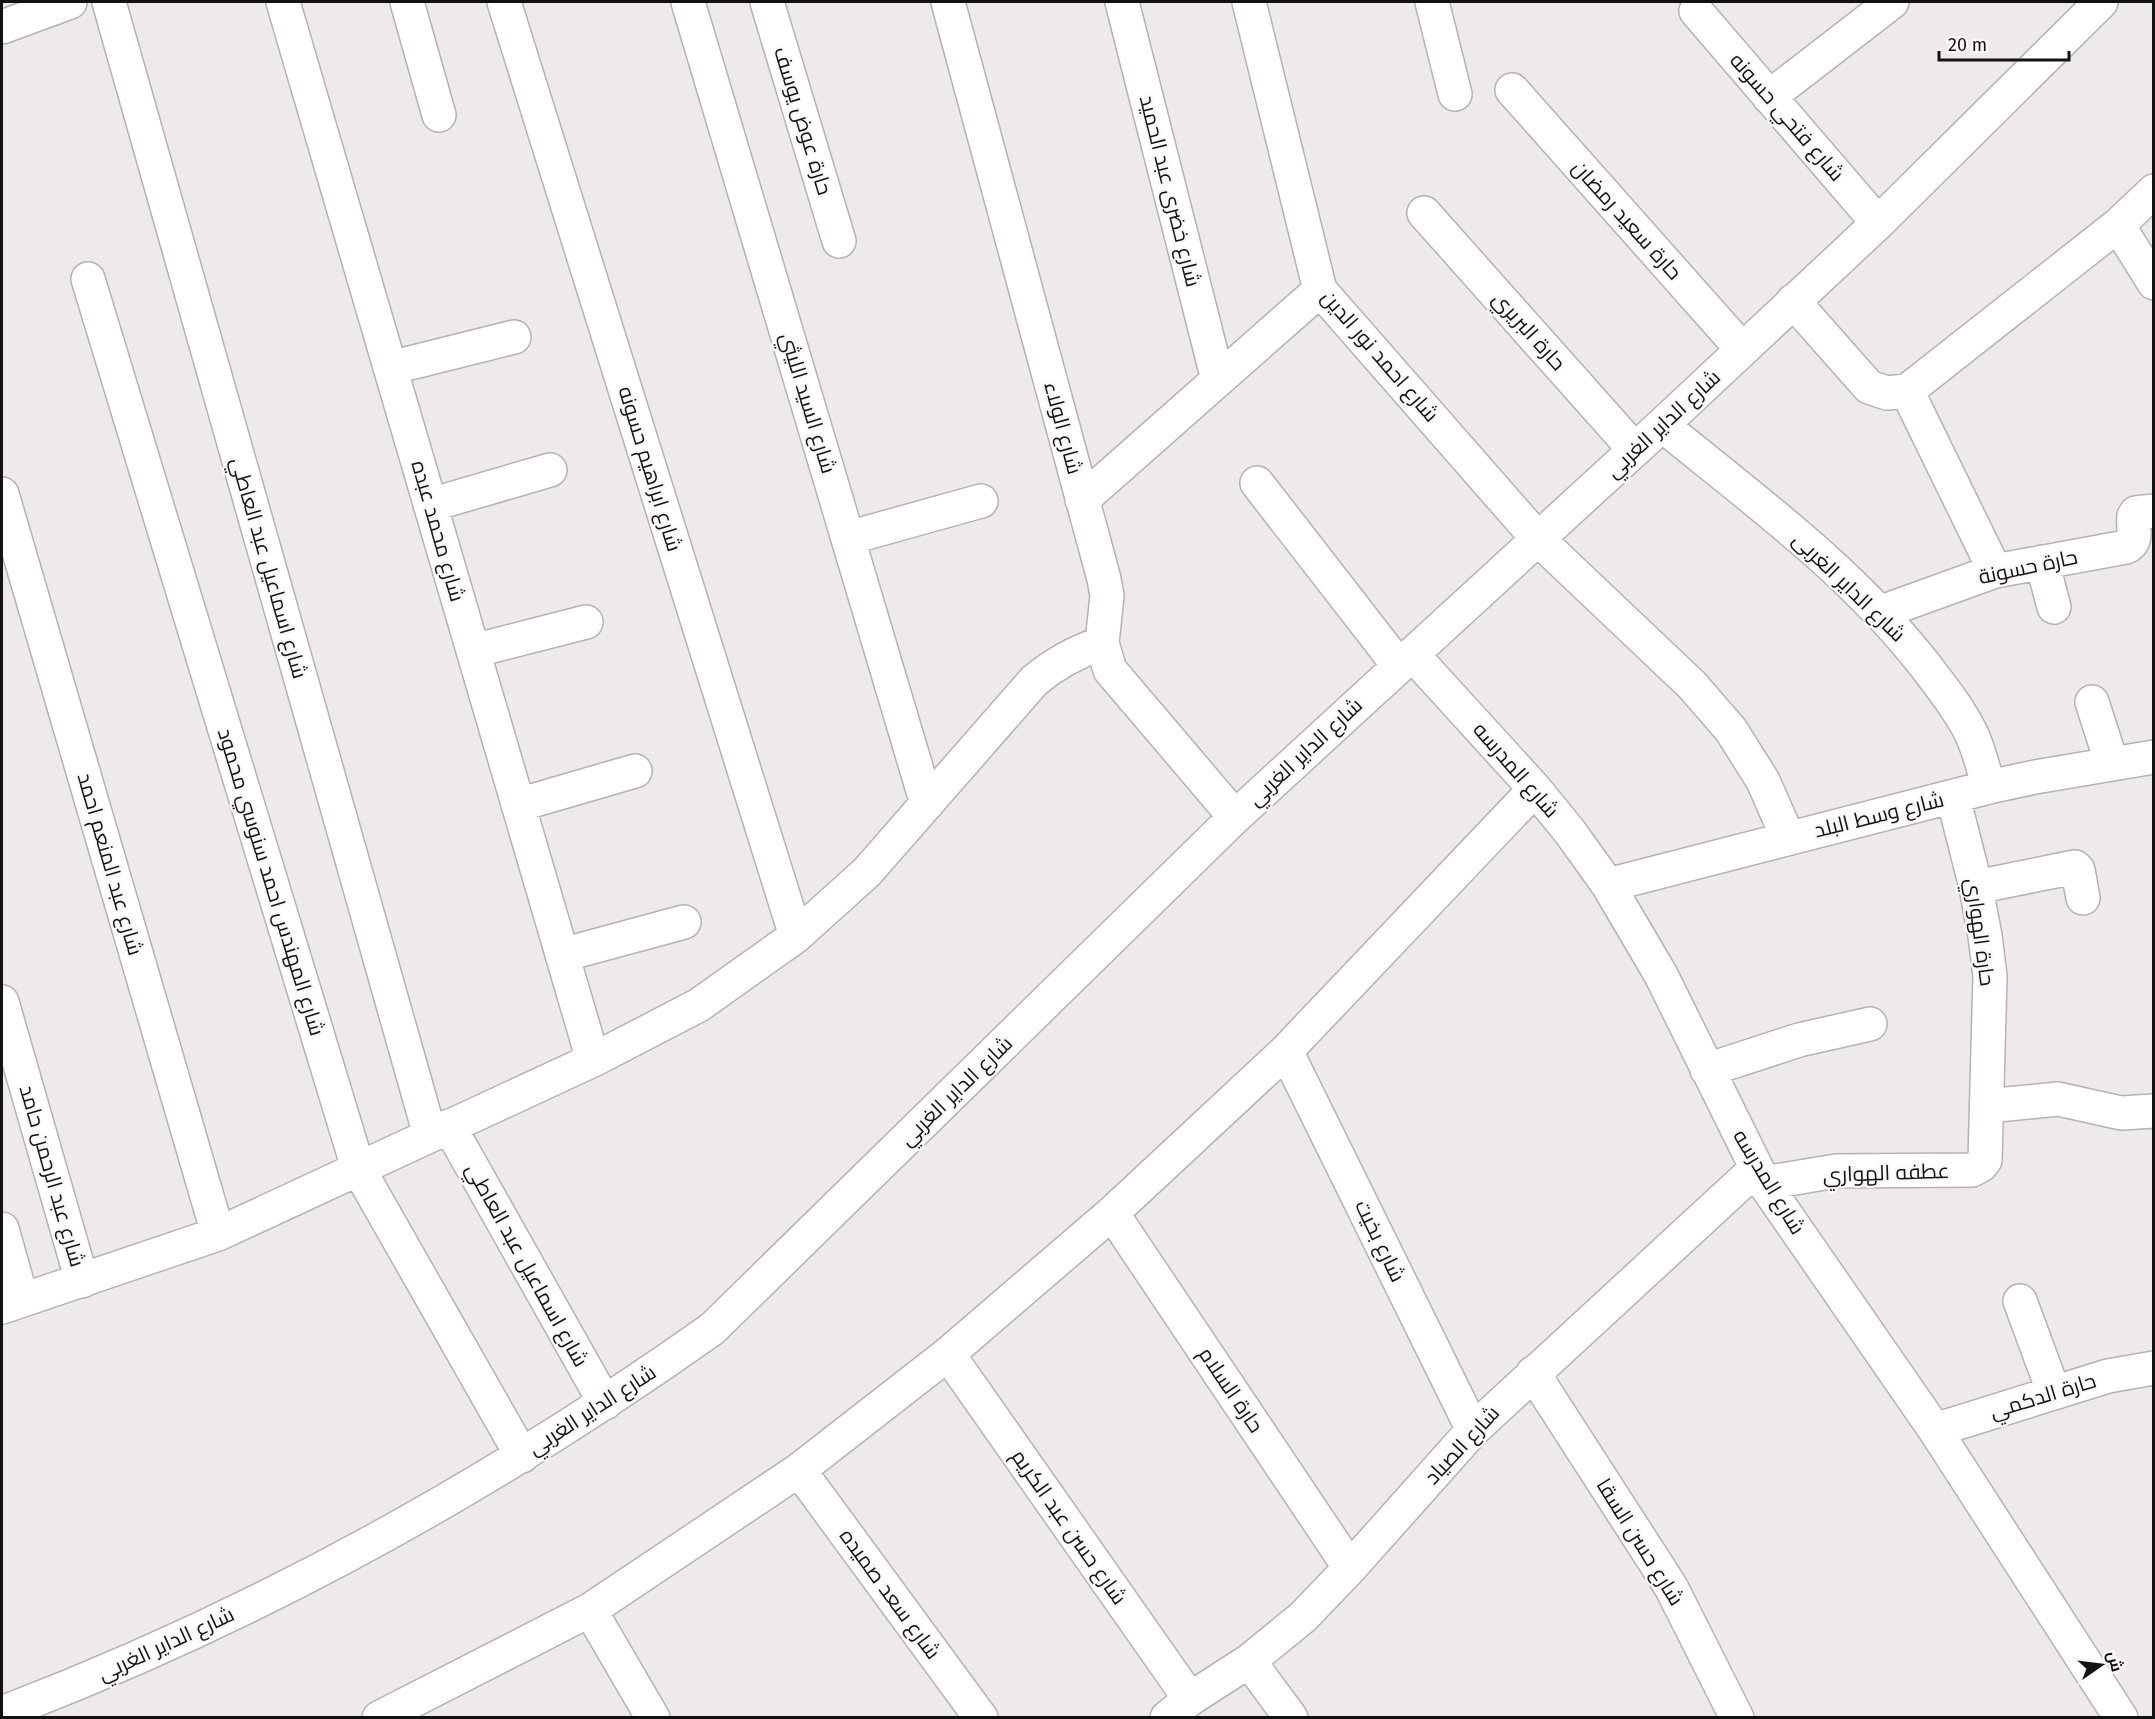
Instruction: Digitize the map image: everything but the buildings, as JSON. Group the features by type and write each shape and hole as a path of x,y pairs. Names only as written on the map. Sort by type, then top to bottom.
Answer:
{"street":[{"path":"2,27 70,2"},
{"name":"شارع اسماعيل عبد العاطي","path":"109,2 440,1130 604,1403"},
{"name":"شارع محمد عبده","path":"283,2 593,1060"},
{"path":"407,2 439,115"},
{"name":"شارع ابراهيم حسونه","path":"504,2 795,936"},
{"name":"شارع السيد الليثي","path":"688,2 927,804"},
{"name":"حارة عوض يوسف","path":"766,2 839,241"},
{"name":"شارع الولاء","path":"948,2 1107,596 1102,643 1110,670 1235,817"},
{"name":"شارع خضرى عبد الحميد","path":"1122,2 1218,380"},
{"name":"شارع احمد نور الدين","path":"1249,2 1320,290 1538,539 1692,685 1731,730 1763,781 1788,838"},
{"path":"1432,2 1455,94"},
{"path":"1769,97 1892,2"},
{"name":"شارع الداير الغربي","path":"2,1713 74,1686 227,1617 377,1540 522,1456 712,1329 1235,817 1635,450 1878,223 2091,5"},
{"name":"شارع فتحي حسونه","path":"1696,11 1878,223"},
{"name":"حارة سعيد رمضان","path":"1512,90 1742,349"},
{"path":"1793,301 1869,387 1887,393 1907,391 2118,225 2154,191"},
{"name":"حارة البريري","path":"1424,213 1635,450"},
{"path":"2118,225 2154,283"},
{"name":"شارع المهندس احمد سنوسي محمود","path":"88,279 358,1168 522,1456"},
{"path":"1082,500 1320,290"},
{"path":"390,368 514,337"},
{"path":"1907,391 1995,571"},
{"name":"شارع الداير الغربى","path":"1662,425 1801,538 1840,573 1879,613 1936,679 1971,732 1989,787"},
{"path":"430,505 550,470"},
{"name":"شارع المدرسه","path":"1257,483 1405,660 1535,789 1570,832 1608,885 1662,975 1760,1176 1935,1430 2121,1718"},
{"name":"شارع عبد المنعم احمد","path":"2,494 218,1234"},
{"path":"848,538 981,501"},
{"name":"حارة حسونة","path":"1879,613 1995,571 2130,546 2134,537 2136,513 2154,511"},
{"path":"2042,562 2054,607"},
{"path":"473,651 586,622"},
{"path":"2,1229 12,1304 218,1234 593,1060 699,1005 795,936 867,872 1034,681 1055,664 1102,643"},
{"path":"2092,702 2112,764"},
{"name":"شارع وسط البلد","path":"1608,885 1989,787 2154,757"},
{"path":"518,805 635,771"},
{"path":"379,1718 590,1610 799,1470 948,1354 1112,1213 1286,1051 1535,789"},
{"name":"حارة الهواري","path":"1953,796 1976,887 1990,976 1985,1160 1972,1170"},
{"path":"1976,887 2075,867 2078,870 2083,898"},
{"path":"562,955 684,922"},
{"name":"شارع عبد الرحمن حامد","path":"2,1002 82,1281"},
{"path":"1707,1070 1799,1040 1870,1024"},
{"name":"شارع بخيت","path":"1286,1051 1473,1430"},
{"path":"1987,1107 2058,1098 2121,1113 2154,1111"},
{"name":"عطفه الهواري","path":"1760,1176 1836,1171 1972,1170"},
{"name":"شارع الصياد","path":"1179,1708 1249,1661 1303,1617 1350,1568 1473,1430 1533,1373 1760,1176"},
{"name":"حارة السلام","path":"1112,1213 1350,1568"},
{"path":"2020,1301 2054,1393"},
{"name":"شارع حسن عبد الكريم","path":"948,1354 1179,1708"},
{"name":"حارة الدكمي","path":"1935,1430 2108,1376 2154,1368"},
{"name":"شارع حسن السقا","path":"1533,1373 1671,1587 1737,1718"},
{"name":"شارع سعد صميده","path":"799,1470 981,1718"},
{"path":"590,1610 653,1718"},
{"path":"1249,1661 1291,1718"}]}
